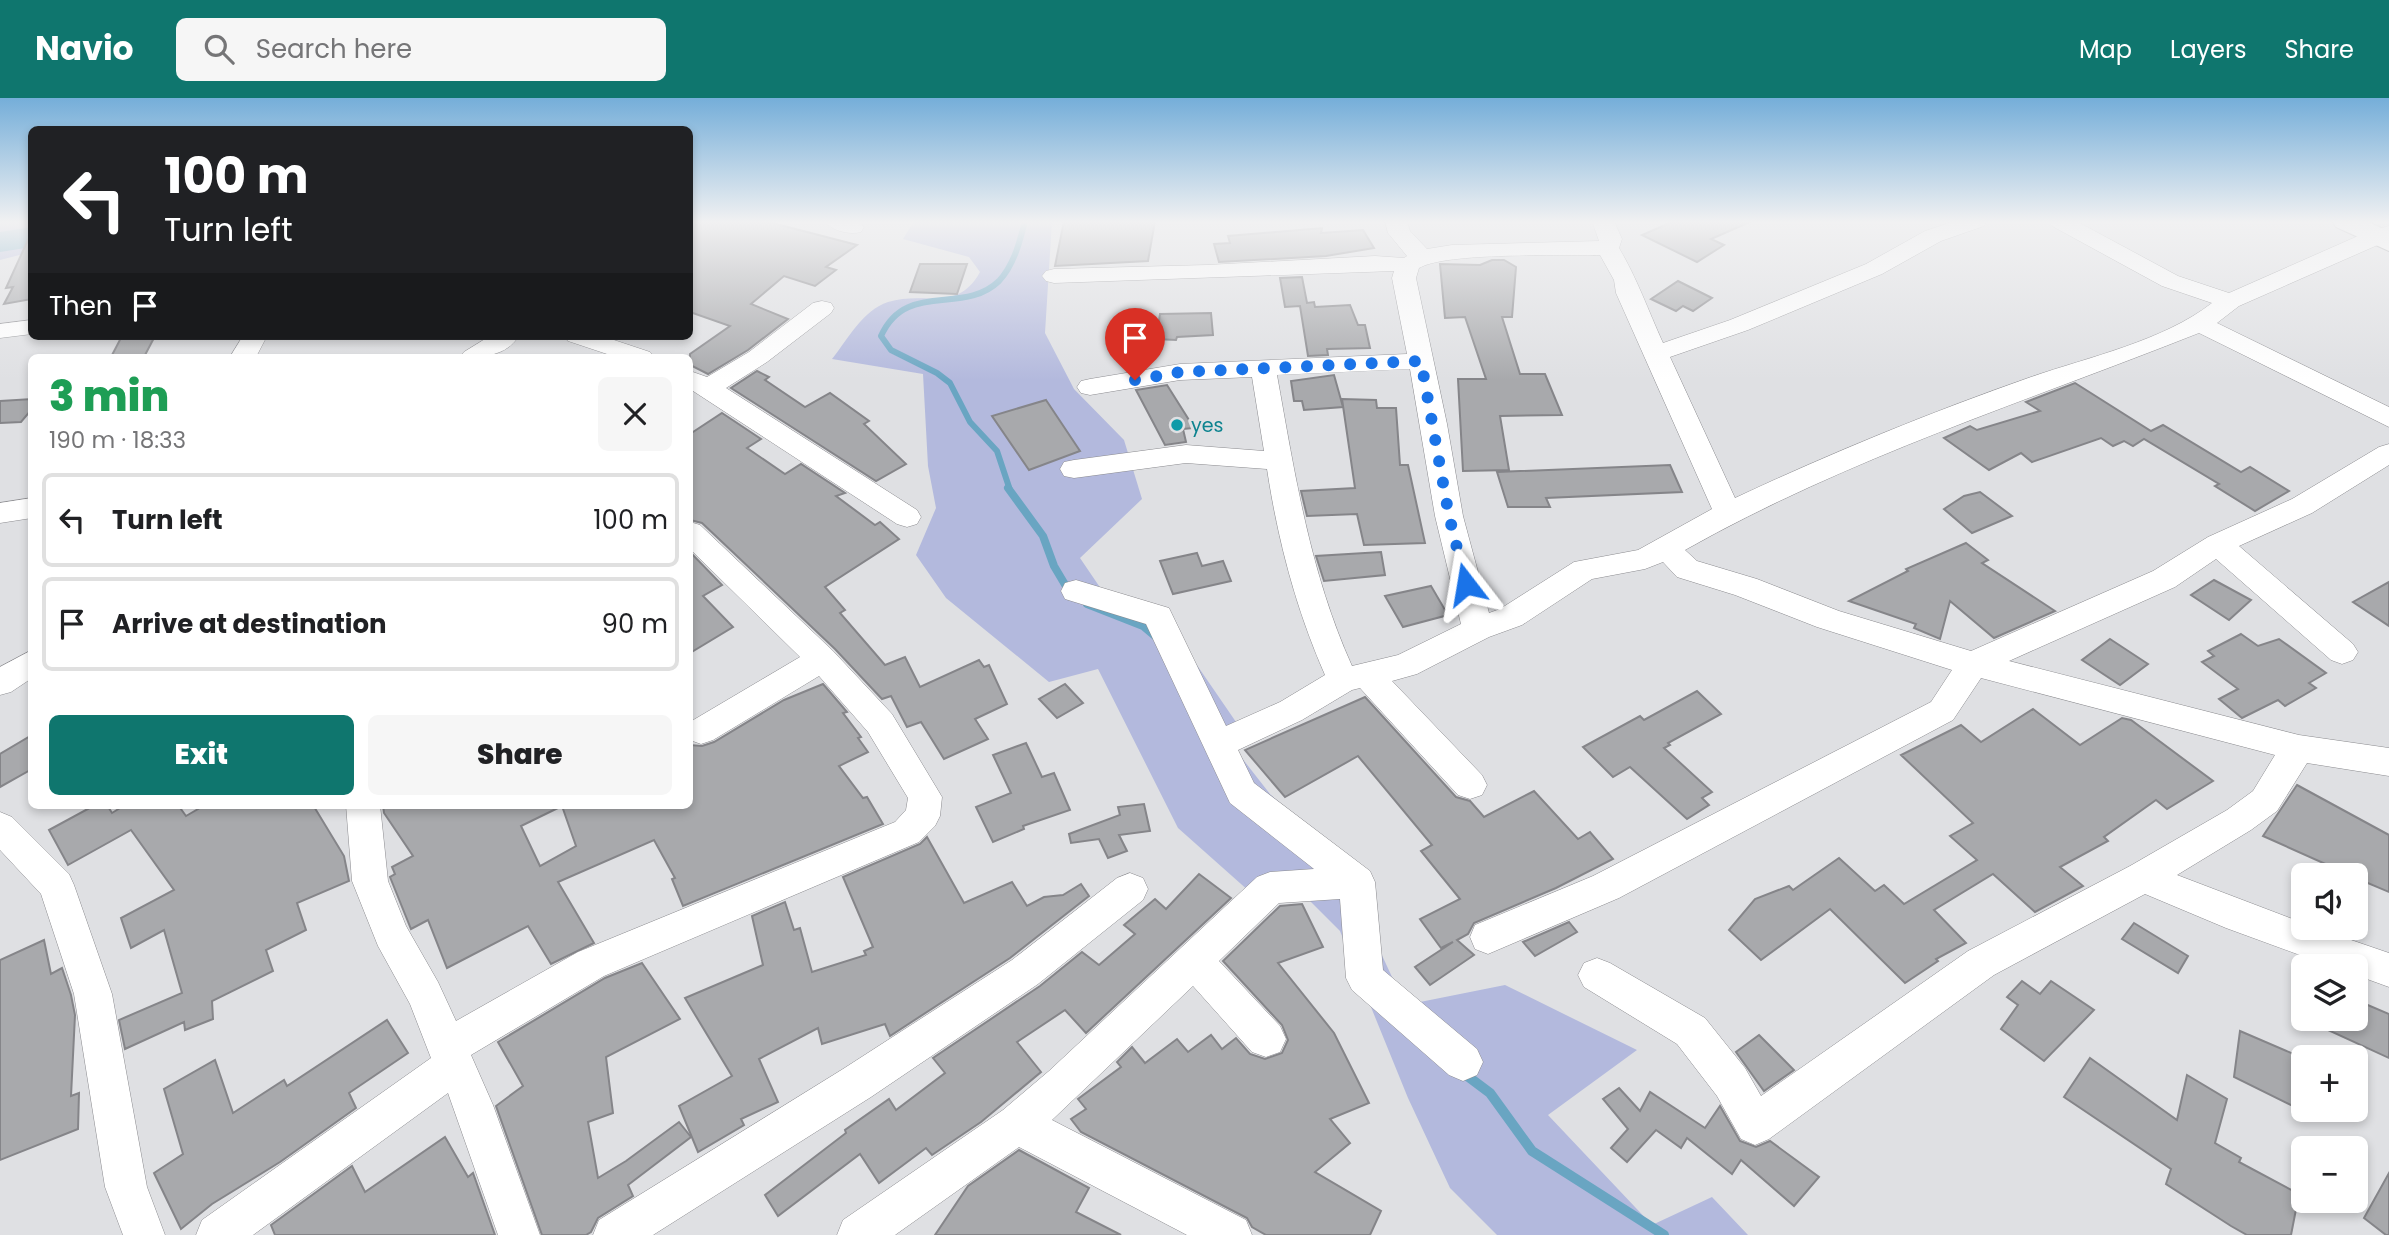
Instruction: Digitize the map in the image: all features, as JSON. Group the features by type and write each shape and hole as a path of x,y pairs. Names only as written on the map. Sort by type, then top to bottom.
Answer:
{"street":[{"path":"1054,276 1128,274"},
{"path":"1406,274 1404,278 1449,516 1478,629"},
{"path":"1623,274 1628,293 1728,513"},
{"path":"1655,354 1740,325 1862,274"},
{"path":"2157,274 2230,301"},
{"path":"1218,744 1291,712 1354,677 1406,665 1478,629 1511,617 1584,570 1645,559 1728,513 1820,469 2039,383 2101,363 2200,324 2230,301 2295,274"},
{"path":"699,384 758,357 822,308"},
{"path":"2200,324 2389,418"},
{"path":"0,331 28,328"},
{"path":"477,354 500,340"},
{"path":"589,340 632,354"},
{"path":"1090,387 1180,372 1421,361"},
{"path":"1263,368 1290,526 1318,624 1354,677 1470,785"},
{"path":"699,384 907,517"},
{"path":"1488,937 1606,887 1942,711 1973,664 2164,579 2218,544 2302,506 2389,453"},
{"path":"1074,469 1186,454 1279,461"},
{"path":"0,513 28,509"},
{"path":"217,1235 450,1056 591,964 906,832 923,816 925,797 880,723 822,659 693,535"},
{"path":"2218,544 2342,652"},
{"path":"1667,549 1687,569 1746,587 1828,620 1973,664 2299,748 2389,762"},
{"path":"1076,591 1158,616 1242,793 1357,882 1365,978 1463,1062"},
{"path":"701,731 822,659"},
{"path":"0,683 28,665"},
{"path":"1597,975 1691,1031 1731,1082 1755,1125 1981,964 2143,877 2239,820 2265,801 2299,748"},
{"path":"363,809 370,881 391,934 425,995 473,1105 519,1235"},
{"path":"0,827 55,886 70,925 93,994 126,1187 144,1235"},
{"path":"2143,877 2239,917 2389,970"},
{"path":"858,1235 1017,1124 1063,1085 1270,888 1357,882"},
{"path":"614,1235 857,1083 1014,980 1130,889"},
{"path":"1194,959 1266,1040"},
{"path":"1017,1124 1231,1235"}],"shaded area":[{"path":"979,274 1049,274 1045,333 1074,389 1124,440 1142,499 1080,558 1114,608 1166,620 1236,722 1220,730 1270,794 1335,854 1405,1005 1505,985 1637,1050 1548,1115 1652,1225 1712,1197 1748,1235 1497,1235 1450,1188 1408,1098 1340,931 1297,888 1250,892 1178,828 1098,669 1049,682 946,598 916,555 936,508 928,466 923,374 832,359 857,326 879,306 901,299 950,297 971,285"}],"building":[{"path":"12,274 28,274 28,300 4,304 13,287 6,288"},
{"path":"693,274 831,274 815,286 784,276 751,304 788,319 748,350 708,374 693,366 693,354 690,354 730,326 693,313"},
{"path":"916,274 964,274 957,294 910,292"},
{"path":"1441,274 1515,274 1512,317 1502,317 1520,374 1545,374 1562,415 1500,416 1509,470 1463,471 1458,379 1486,379 1465,317 1445,318"},
{"path":"1302,277 1307,303 1314,302 1315,307 1350,305 1358,325 1365,325 1370,348 1327,349 1328,355 1308,356 1300,306 1285,307 1280,278"},
{"path":"1678,281 1712,298 1693,311 1683,306 1676,311 1651,299"},
{"path":"1211,313 1213,335 1177,337 1176,340 1156,339 1160,314"},
{"path":"120,340 153,340 146,354 113,354"},
{"path":"757,371 769,377 765,380 805,407 830,393 869,421 864,424 906,464 876,481 731,388"},
{"path":"1334,375 1343,407 1304,410 1302,401 1294,401 1291,381"},
{"path":"2075,383 2151,431 2163,425 2241,472 2250,467 2289,491 2255,511 2215,486 2219,484 2144,439 2133,446 2124,441 2113,446 2101,438 2032,462 2021,453 1989,470 1944,438 1970,426 1977,430 2040,411 2026,402"},
{"path":"1167,385 1194,428 1183,429 1186,442 1165,445 1136,390"},
{"path":"28,399 28,414 21,422 0,423 0,401"},
{"path":"1342,399 1376,400 1377,408 1396,408 1400,465 1408,465 1425,543 1364,545 1357,514 1307,516 1301,491 1355,488"},
{"path":"1046,400 1080,451 1029,470 992,416"},
{"path":"722,413 761,439 747,448 785,474 801,464 845,493 836,496 875,525 880,522 899,539 825,587 845,610 840,613 885,665 905,657 920,687 979,660 984,667 989,665 1007,704 975,719 988,739 944,759 921,722 907,727 891,696 882,699 835,649 702,523 693,521 693,432"},
{"path":"1670,465 1682,492 1546,498 1550,507 1508,507 1497,472"},
{"path":"1980,492 2012,516 1972,533 1944,509 1964,496"},
{"path":"1966,543 1988,560 1982,563 2055,611 1994,638 1950,601 1940,639 1914,628 1916,624 1849,601 1908,571 1906,569"},
{"path":"1381,552 1385,575 1324,581 1316,556"},
{"path":"1197,553 1202,566 1223,561 1231,581 1173,594 1160,561"},
{"path":"693,555 722,585 703,596 733,627 693,651"},
{"path":"2214,580 2251,600 2229,620 2191,595"},
{"path":"2389,582 2389,626 2353,602"},
{"path":"1431,586 1448,615 1403,627 1385,596"},
{"path":"2241,634 2258,646 2279,639 2326,673 2309,683 2316,688 2285,706 2278,700 2242,718 2219,699 2238,689 2202,662 2214,656 2208,651"},
{"path":"2110,639 2148,664 2120,685 2082,660"},
{"path":"823,684 847,712 843,713 861,737 858,738 868,752 839,766 863,798 867,797 883,824 683,906 672,879 675,878 654,840 558,882 594,943 551,964 528,926 447,968 428,920 411,929 390,877 395,874 392,867 413,856 384,809 556,809 521,826 540,866 576,846 563,809 693,809 693,745 702,746 714,742 784,700"},
{"path":"1065,684 1083,703 1057,718 1039,699"},
{"path":"1697,691 1721,714 1668,743 1670,745 1664,748 1712,792 1702,798 1709,805 1687,819 1630,767 1613,777 1583,747 1640,716 1644,720"},
{"path":"1365,697 1456,797 1470,801 1484,817 1534,791 1578,839 1590,832 1613,859 1556,888 1474,923 1468,934 1457,940 1474,955 1430,985 1415,967 1453,942 1441,948 1420,919 1460,899 1421,851 1432,845 1358,756 1285,797 1245,750"},
{"path":"2033,709 2080,745 2122,718 2131,720 2213,781 2167,809 2156,800 2104,837 2108,841 2060,867 2083,886 2035,912 1993,874 1934,910 1966,943 1936,959 1938,961 1905,983 1830,909 1761,960 1729,930 1755,899 1789,886 1793,890 1839,858 1875,891 1884,885 1904,904 1977,860 1950,836 1973,823 1901,755 1961,725 1981,742"},
{"path":"28,737 28,771 0,787 0,754"},
{"path":"1026,743 1042,777 1054,773 1070,810 1023,826 1024,829 993,842 976,807 1011,793 993,755"},
{"path":"2297,785 2389,835 2389,892 2368,883 2368,863 2323,863 2263,836"},
{"path":"1144,804 1150,831 1119,835 1127,851 1108,858 1099,839 1071,843 1069,834 1120,815 1118,807"},
{"path":"88,809 110,809 112,813 118,809 181,809 186,816 198,809 315,809 344,856 349,881 297,903 306,930 266,950 273,971 212,1001 213,1019 185,1030 184,1022 125,1049 119,1020 182,993 164,930 131,948 121,918 174,890 131,830 68,865 49,830"},
{"path":"927,837 964,903 1012,882 1027,906 1044,897 1063,895 1081,884 1089,896 1010,958 890,1036 885,1024 822,1044 818,1028 759,1059 778,1102 741,1119 744,1125 698,1152 679,1106 732,1076 685,998 763,965 752,916 785,902 794,930 800,928 812,972 866,955 864,951 873,947 843,877 920,844"},
{"path":"1199,874 1231,898 1086,1033 1065,1010 1017,1042 1041,1072 981,1122 932,1155 926,1148 879,1183 860,1154 778,1216 765,1195 846,1133 845,1130 889,1099 896,1110 945,1073 933,1058 1040,986 1082,952 1099,965 1135,934 1124,925 1155,899 1166,909"},
{"path":"1302,904 1323,947 1278,963 1334,1033 1369,1103 1330,1119 1350,1143 1315,1172 1381,1211 1370,1235 1266,1235 1252,1227 1247,1218 1081,1132 1071,1119 1086,1109 1078,1099 1121,1067 1117,1062 1132,1047 1145,1063 1177,1039 1188,1052 1211,1035 1222,1049 1236,1038 1250,1054 1265,1059 1282,1053 1288,1040 1282,1025 1223,961 1280,906"},
{"path":"1569,922 1577,932 1535,956 1523,942"},
{"path":"2134,923 2188,956 2178,973 2122,939"},
{"path":"44,940 51,974 62,968 75,1015 71,1096 79,1093 78,1129 0,1160 0,960"},
{"path":"642,963 680,1019 606,1057 613,1113 588,1122 598,1178 679,1122 691,1137 628,1185 633,1196 598,1218 591,1232 586,1235 542,1235 496,1106 523,1086 498,1042 605,978"},
{"path":"2022,981 2040,994 2051,981 2094,1010 2044,1061 2001,1029 2018,1005 2007,997"},
{"path":"2368,1005 2389,1014 2389,1058 2368,1048 2368,1045 2361,1045 2330,1031 2368,1031"},
{"path":"387,1020 408,1053 349,1093 356,1108 280,1162 212,1204 181,1229 154,1173 183,1154 164,1089 215,1060 233,1113 284,1080 287,1086"},
{"path":"2240,1031 2291,1053 2291,1105 2234,1077"},
{"path":"1759,1035 1794,1070 1764,1091 1736,1052"},
{"path":"2090,1058 2177,1120 2187,1075 2227,1099 2215,1143 2241,1158 2239,1162 2291,1190 2291,1213 2295,1213 2291,1235 2247,1235 2231,1226 2166,1184 2171,1169 2064,1097"},
{"path":"1619,1088 1640,1111 1650,1092 1705,1128 1720,1106 1740,1141 1756,1147 1770,1141 1819,1177 1794,1206 1741,1160 1732,1174 1687,1138 1681,1148 1656,1130 1627,1162 1611,1148 1628,1129 1603,1099"},
{"path":"445,1137 468,1177 473,1173 495,1235 275,1235 271,1225 352,1166 365,1192"},
{"path":"1019,1150 1089,1188 1076,1212 1121,1235 935,1235 968,1186"},
{"path":"2389,1173 2389,1235 2364,1218"}],"waterway":[{"path":"1005,274 985,291 920,303 905,309 892,319 881,336 891,350 937,373 950,383 970,422 997,451 1010,490"},
{"path":"1008,488 1043,536 1054,566 1070,593"},
{"path":"1087,604 1143,626 1156,637"},
{"path":"1462,1072 1490,1093 1532,1151 1664,1235"}],"place":[{"name":"yes","path":"1177,425"}],"route":[{"path":"1135,380 1180,372 1421,361 1449,516 1466,584"}]}
